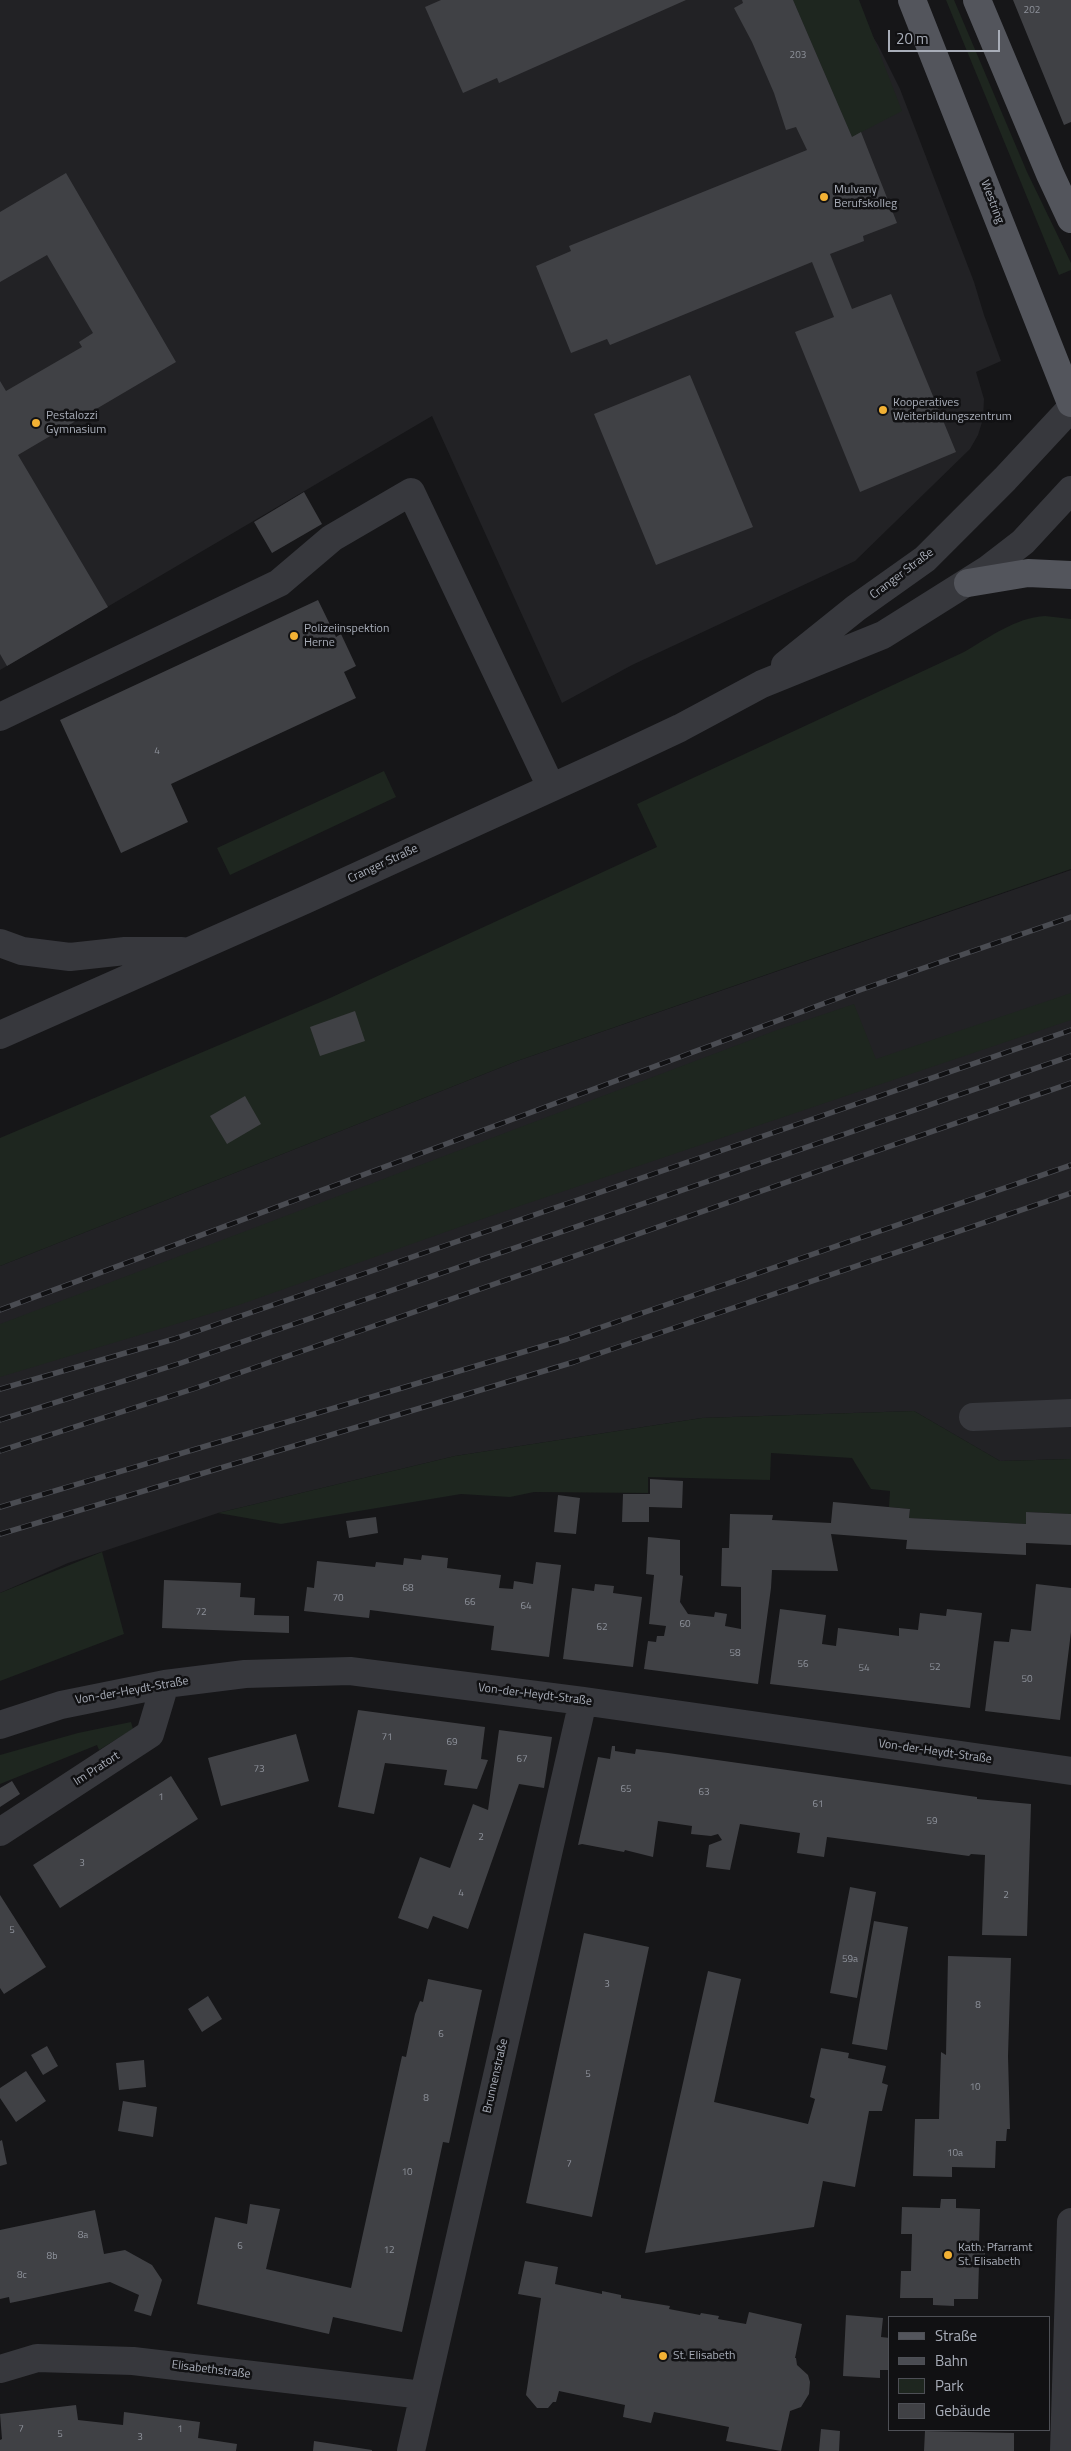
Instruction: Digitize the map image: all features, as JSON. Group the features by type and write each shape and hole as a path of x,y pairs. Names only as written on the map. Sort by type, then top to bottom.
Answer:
{"main road":[{"name":"Westring","path":"912,0 1071,403"},
{"path":"977,0 1060,174 1071,219"},
{"path":"968,582 1028,573 1071,575"}],"street":[{"name":"Cranger Straße","path":"762,684 856,608 925,559 1010,474 1071,408"},
{"name":"Cranger Straße","path":"0,1036 551,788 680,728 762,684 883,635 968,582 1023,542 1071,490"},
{"path":"0,717 279,583 332,538 411,492 551,788"},
{"path":"0,943 22,951 70,958 125,951 192,951"},
{"path":"973,1417 1071,1413"},
{"name":"Von-der-Heydt-Straße","path":"0,1725 61,1705 165,1684 245,1674 350,1671 583,1701 1071,1771"},
{"name":"Im Pratort","path":"0,1832 150,1734 165,1684"},
{"name":"Brunnenstraße","path":"411,2451 422,2395 583,1701"},
{"path":"1064,2451 1071,2222"},
{"name":"Elisabethstraße","path":"0,2369 36,2358 133,2361 422,2395"}],"shaded area":[{"path":"0,0 850,0 878,45 900,89 974,282 1001,361 976,372 984,399 983,419 978,435 970,449 855,561 632,665 562,703 432,416 0,670"},
{"path":"1071,870 1071,1459 1000,1461 914,1411 702,1418 455,1456 218,1513 68,1563 0,1593 0,1266 517,1061"}],"green space":[{"path":"793,0 859,0 902,111 852,137"},
{"path":"946,0 954,0 1027,172 1071,263 1071,270 1059,275"},
{"path":"1045,616 1071,619 1071,869 517,1061 0,1266 0,1138 330,998 657,847 637,804 964,652 1013,624"},
{"path":"384,771 396,797 230,875 217,848"},
{"path":"1071,993 1071,1020 505,1211 236,1306 0,1377 0,1324 777,1030 854,1004 876,1059"},
{"path":"914,1411 1000,1461 1071,1459 1071,1514 1027,1512 1026,1524 909,1518 910,1509 889,1507 890,1491 871,1489 852,1458 771,1453 770,1480 648,1477 648,1493 534,1492 510,1497 461,1494 281,1524 218,1513 455,1456 702,1418"},
{"path":"102,1552 124,1634 0,1681 0,1593"},
{"path":"131,1722 133,1729 99,1750 97,1745 0,1784 0,1755 78,1733"}],"building":[{"path":"441,0 686,0 499,83 497,78 463,93 425,7"},
{"path":"742,0 793,0 852,137 861,132 897,223 863,236 864,241 830,254 852,309 891,294 956,452 860,492 795,332 834,317 812,262 610,345 607,339 571,353 536,266 571,251 569,246 807,150 796,127 786,130 774,93 752,42 734,8 743,3"},
{"path":"1013,0 1071,0 1071,122 1064,125"},
{"name":"Pestalozzi Gymnasium","path":"66,173 176,362 18,455 108,607 7,666 0,654 0,381 6,391 82,347 79,342 93,333 47,255 0,282 0,212"},
{"path":"690,375 753,527 656,565 594,414"},
{"path":"304,492 322,524 272,553 254,522"},
{"path":"318,600 336,637 341,634 356,666 344,672 356,698 171,784 188,822 121,853 60,720"},
{"path":"355,1011 365,1041 320,1056 310,1027"},
{"path":"245,1096 261,1124 227,1144 210,1116"},
{"path":"650,1479 683,1481 682,1508 649,1507 649,1522 622,1522 623,1494 650,1494"},
{"path":"558,1495 580,1498 576,1534 554,1532"},
{"path":"833,1502 910,1509 909,1518 1026,1524 1026,1512 1071,1514 1071,1545 1026,1543 1026,1555 906,1549 907,1540 831,1534 838,1571 772,1570 758,1684 644,1669 648,1641 656,1642 657,1636 664,1636 666,1626 649,1624 654,1575 646,1574 648,1537 680,1540 680,1575 683,1576 680,1602 688,1614 714,1617 715,1612 727,1614 725,1626 741,1629 741,1587 721,1586 722,1548 729,1548 730,1514 773,1515 772,1520 831,1523"},
{"path":"376,1517 378,1533 349,1538 346,1521"},
{"path":"422,1555 448,1558 447,1568 501,1575 499,1588 513,1589 514,1581 533,1584 536,1562 561,1565 549,1657 491,1650 494,1626 370,1610 369,1618 304,1611 307,1587 314,1588 317,1561 375,1567 376,1562 403,1565 404,1558 421,1560"},
{"path":"164,1580 241,1583 240,1597 255,1598 254,1615 289,1616 289,1633 162,1628"},
{"path":"595,1584 614,1586 613,1593 642,1597 633,1667 563,1659 572,1588 594,1591"},
{"path":"1036,1584 1071,1588 1071,1632 1060,1720 985,1711 994,1641 1009,1642 1011,1629 1031,1631"},
{"path":"780,1609 826,1615 822,1644 836,1646 838,1628 899,1636 899,1628 918,1630 920,1613 946,1616 947,1609 982,1613 970,1708 770,1684"},
{"path":"358,1710 485,1727 481,1759 488,1760 477,1789 444,1785 447,1770 385,1763 374,1814 338,1807"},
{"path":"499,1730 552,1737 544,1788 519,1784 468,1929 433,1916 428,1929 398,1918 420,1857 450,1868 473,1804 488,1810"},
{"path":"296,1734 309,1781 221,1806 208,1758"},
{"path":"612,1746 615,1746 615,1751 635,1754 636,1749 668,1753 977,1797 977,1799 1031,1804 1027,1936 982,1935 985,1855 971,1854 969,1856 827,1837 824,1857 797,1853 800,1833 740,1824 730,1870 706,1867 709,1845 722,1840 718,1834 711,1836 691,1834 692,1826 658,1821 653,1857 625,1850 624,1852 582,1844 578,1845 598,1757 610,1759"},
{"path":"171,1776 198,1819 60,1908 33,1865"},
{"path":"12,1781 20,1794 0,1807 0,1788"},
{"path":"850,1887 876,1892 857,1998 830,1993"},
{"path":"0,1895 46,1967 4,1994 0,1988"},
{"path":"874,1921 908,1927 887,2050 852,2044"},
{"path":"584,1933 649,1947 592,2217 526,2203"},
{"path":"948,1956 1011,1958 1008,2056 1010,2129 1007,2129 1006,2141 996,2141 995,2168 952,2167 952,2177 913,2176 915,2119 939,2119 941,2052 946,2055"},
{"path":"708,1971 741,1979 714,2102 808,2124 815,2099 810,2097 821,2048 849,2053 848,2058 886,2066 882,2083 888,2085 882,2111 869,2111 855,2187 823,2181 814,2227 645,2253"},
{"path":"428,1979 482,1990 449,2143 443,2142 402,2332 333,2317 329,2334 197,2304 215,2217 247,2224 250,2204 280,2209 266,2269 351,2288 402,2056 406,2057 415,2014 420,2001 423,2002"},
{"path":"208,1996 222,2019 202,2032 188,2009"},
{"path":"47,2046 58,2066 43,2075 31,2055"},
{"path":"144,2060 146,2087 119,2090 116,2063"},
{"path":"26,2071 46,2101 16,2122 0,2098 0,2088"},
{"path":"123,2101 157,2107 153,2137 118,2131"},
{"path":"2,2140 7,2164 0,2166 0,2141"},
{"name":"Kath. Pfarramt St. Elisabeth","path":"941,2199 956,2199 956,2208 980,2209 979,2245 985,2246 985,2264 979,2264 978,2299 954,2299 954,2306 933,2305 933,2298 900,2298 901,2271 911,2271 912,2234 901,2234 902,2207 940,2208"},
{"path":"95,2210 104,2254 125,2250 152,2265 162,2280 151,2316 134,2311 139,2295 110,2282 10,2303 9,2297 0,2299 0,2230"},
{"name":"St. Elisabeth","path":"525,2261 558,2267 555,2284 602,2294 602,2291 621,2295 621,2298 670,2306 669,2309 700,2315 701,2313 719,2316 718,2319 746,2324 749,2312 802,2324 795,2358 797,2365 808,2375 810,2382 809,2394 801,2407 790,2411 781,2451 726,2441 729,2427 654,2412 651,2423 623,2417 625,2405 559,2391 556,2402 553,2402 548,2408 537,2408 526,2395 541,2298 518,2294"},
{"path":"846,2315 883,2318 881,2337 888,2338 888,2370 880,2370 880,2378 843,2376"},
{"path":"76,2405 78,2420 123,2425 124,2412 200,2422 198,2438 237,2444 236,2451 0,2451 0,2440 2,2439 0,2414"},
{"path":"821,2429 840,2431 839,2451 819,2451"},
{"path":"925,2431 1014,2433 1014,2451 924,2451"},
{"path":"314,2441 372,2450 372,2451 313,2451"}],"railway":[{"path":"0,1310 860,990 1071,917"},
{"path":"0,1389 174,1339 1071,1030"},
{"path":"0,1420 181,1363 1071,1056"},
{"path":"0,1451 196,1388 1071,1083"},
{"path":"0,1507 567,1339 1071,1165"},
{"path":"0,1534 574,1362 1071,1193"}],"place":[{"name":"Mulvany Berufskolleg","path":"824,197"},
{"name":"Kooperatives Weiterbildungszentrum","path":"883,410"},
{"name":"Pestalozzi Gymnasium","path":"36,423"},
{"name":"Polizeiinspektion Herne","path":"294,636"},
{"name":"Kath. Pfarramt St. Elisabeth","path":"948,2255"},
{"name":"St. Elisabeth","path":"663,2356"}]}
